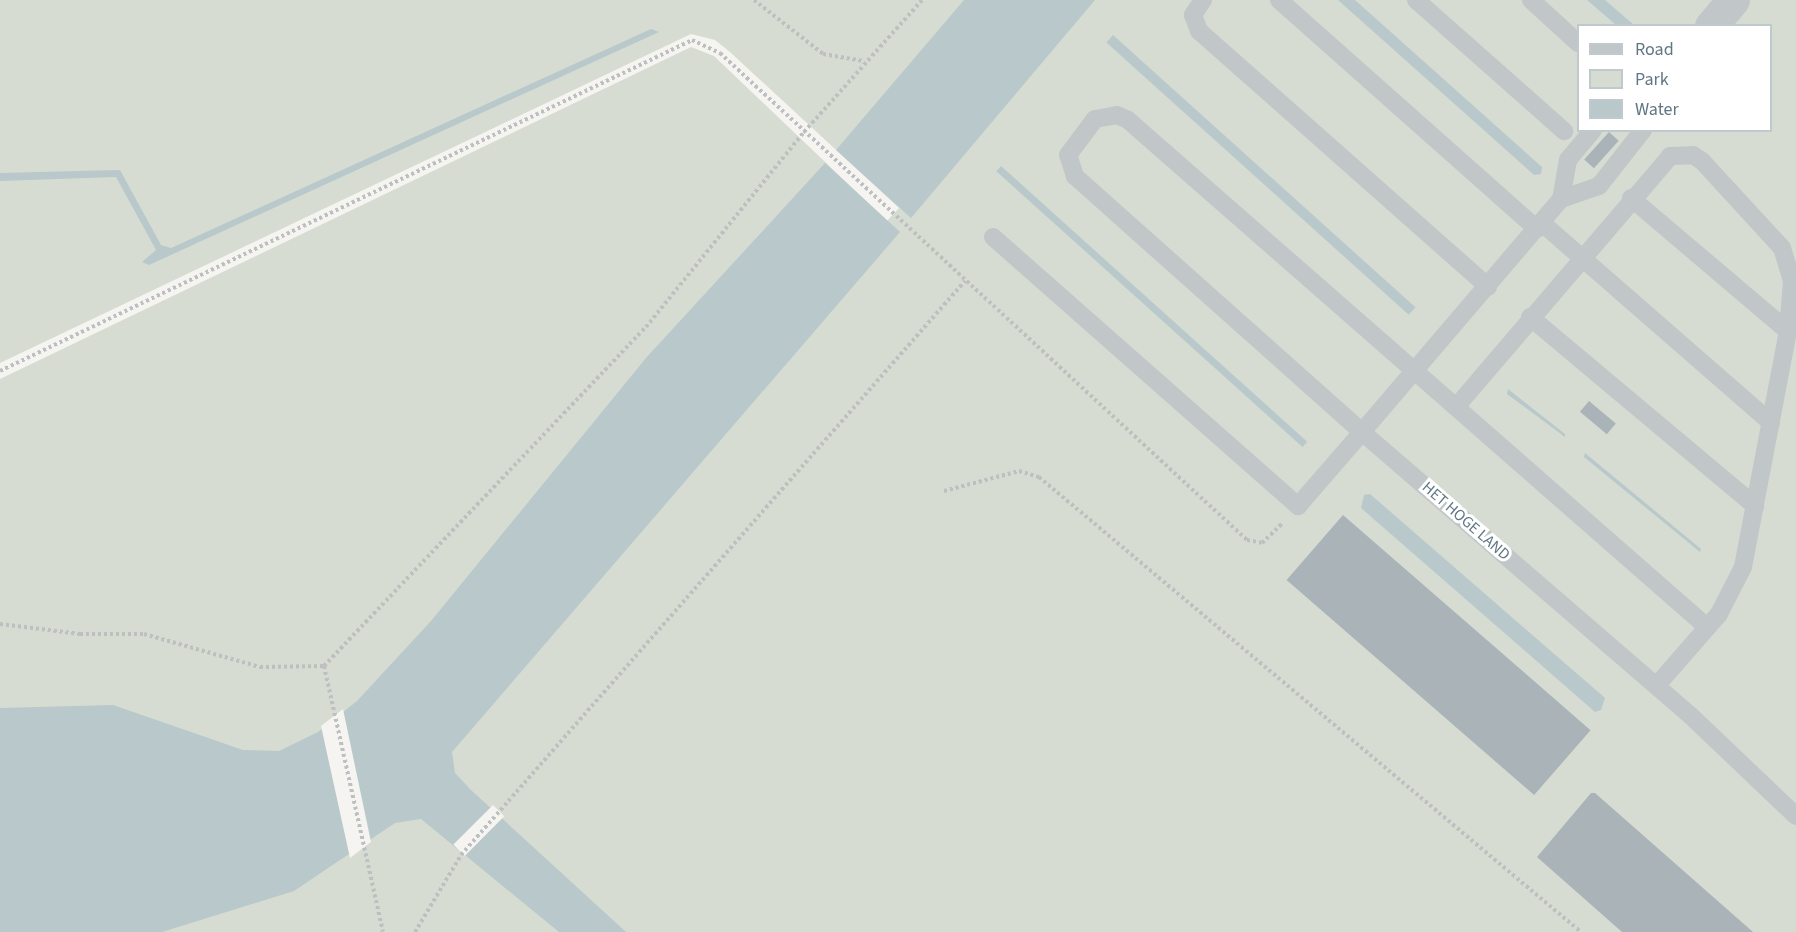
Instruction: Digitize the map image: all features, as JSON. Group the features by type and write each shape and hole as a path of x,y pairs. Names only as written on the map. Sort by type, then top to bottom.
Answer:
{"street":[{"path":"1713,24 1733,0"}],"lane":[{"path":"1203,0 1193,15 1199,31 1488,286"},
{"path":"1279,0 1771,423"},
{"path":"1416,0 1564,131"},
{"path":"1531,0 1577,42"},
{"name":"HET HOGE LAND","path":"1707,627 1128,120 1117,115 1095,119 1073,144 1069,167 1075,176 1362,432 1657,686 1796,816"},
{"path":"993,237 1298,506 1415,373 1561,200 1568,160 1591,132"},
{"path":"1561,200 1599,186 1641,132"},
{"path":"1456,407 1580,257 1670,156 1693,155 1702,161 1782,248 1792,281 1788,331 1755,506 1738,582 1707,627 1657,686"},
{"path":"1631,198 1788,331"},
{"path":"1530,317 1755,506"}],"path":[{"path":"754,0 824,54 864,61"},
{"path":"0,624 80,633 144,633 260,667 324,666 646,327 804,132 864,61 922,0"},
{"path":"0,371 683,42 713,47 1247,540 1267,540 1298,506"},
{"path":"415,932 461,855 965,281"},
{"path":"944,491 1019,471 1039,477 1581,932"},
{"path":"324,666 329,700 383,932"}],"green space":[{"path":"0,0 1714,0 1713,24 1577,24 1577,132 1772,132 1772,24 1728,24 1749,0 1796,0 1796,932 0,932 0,379 691,47 714,56 887,221 899,208 730,52 715,40 691,34 0,363"}],"water":[{"path":"964,0 1095,0 911,218 836,150"},
{"path":"1338,0 1355,0 1542,167 1541,174 1534,175"},
{"path":"1587,0 1605,0 1633,24 1615,24"},
{"path":"651,29 659,32 149,265 142,262 156,250 116,177 0,181 0,173 120,170 161,245 171,248"},
{"path":"1113,35 1415,307 1409,315 1106,42"},
{"path":"825,163 900,232 452,752 455,773 471,790 626,932 559,932 421,819 395,823 294,891 162,932 0,932 0,708 113,705 243,750 279,751 318,732 357,701 431,621 646,358"},
{"path":"1001,166 1307,442 1302,447 996,171"},
{"path":"1508,389 1565,434 1565,437 1507,394"},
{"path":"1585,453 1701,549 1700,552 1584,457"},
{"path":"1370,494 1605,698 1601,710 1595,712 1361,508 1364,495"}],"pier":[{"path":"343,709 371,842 350,858 321,726"},
{"path":"493,805 504,816 465,856 453,845"}],"building":[{"path":"1609,132 1619,141 1594,168 1584,159"},
{"path":"1589,401 1616,423 1607,434 1580,412"},
{"path":"1343,515 1591,730 1534,795 1287,580"},
{"path":"1591,793 1595,793 1753,932 1622,932 1537,857"}]}
